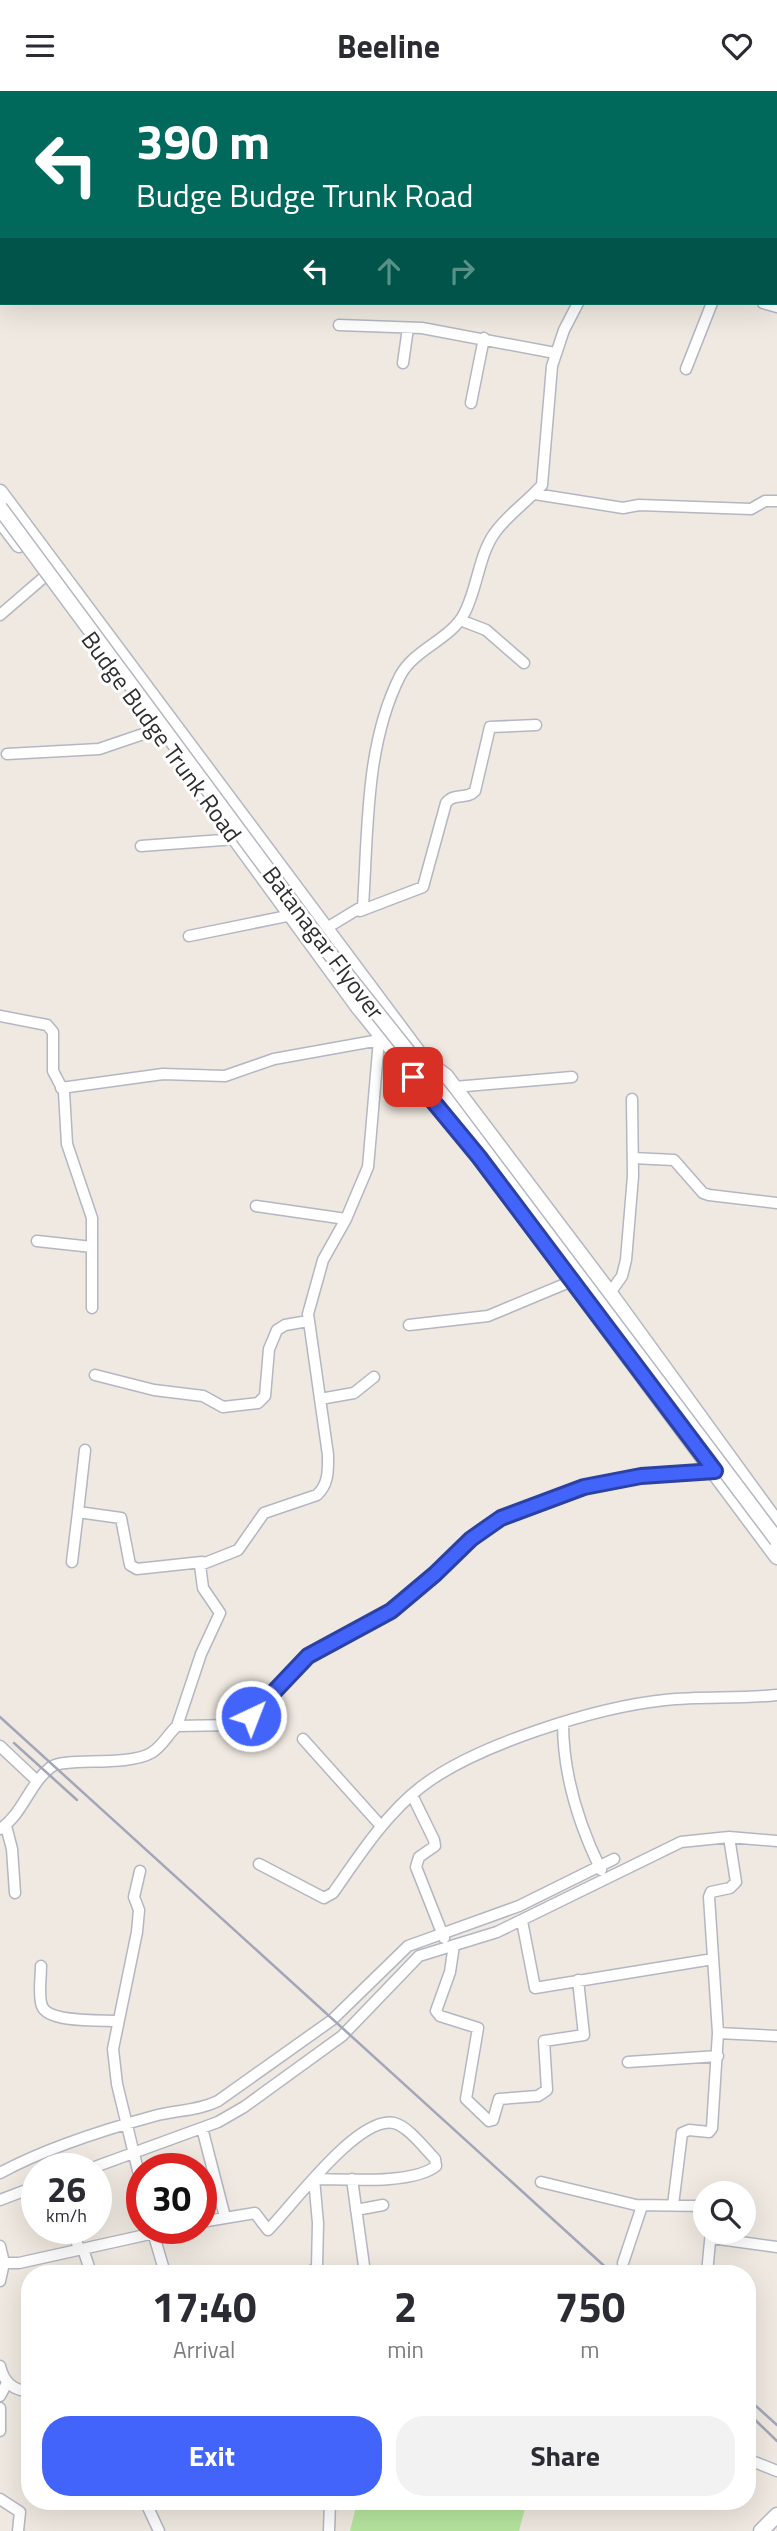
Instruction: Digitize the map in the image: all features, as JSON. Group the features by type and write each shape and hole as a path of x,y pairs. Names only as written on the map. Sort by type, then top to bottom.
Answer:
{"street":[{"path":"360,911 363,906 371,784 378,743 400,677 418,655 460,620 478,583 495,533 535,494 545,475 555,353 577,305"},
{"path":"686,369 711,305"},
{"path":"339,325 408,328 484,338 555,353"},
{"path":"403,363 408,328"},
{"path":"471,403 484,338"},
{"name":"Budge Budge Trunk Road","path":"0,492 424,1060 446,1076 610,1293 777,1523"},
{"path":"535,494 623,508 639,505 751,509 765,502 777,501"},
{"name":"Batanagar Flyover","path":"0,508 327,950 444,1097 777,1541"},
{"name":"Budge Budge Trunk Road","path":"0,520 382,1040 479,1157 777,1557"},
{"path":"0,615 43,578"},
{"path":"460,620 491,633 524,663"},
{"path":"325,929 360,911 423,887 446,803 453,797 468,796 475,791 490,727 536,725"},
{"path":"8,754 99,749 155,730"},
{"path":"141,846 236,839"},
{"path":"189,936 292,915"},
{"path":"0,1016 51,1028 53,1070 61,1087 67,1144 90,1207 92,1308"},
{"path":"61,1087 163,1074 225,1076 274,1059 382,1040 400,1028"},
{"path":"78,1512 121,1518 133,1568 202,1562 238,1550 264,1513 309,1499 324,1489 328,1476 328,1455 308,1321 323,1260 346,1219 368,1167 382,1040"},
{"path":"454,1087 572,1077"},
{"path":"610,1293 622,1276 626,1260 633,1158 632,1099"},
{"path":"633,1158 674,1160 703,1193 709,1195 777,1203"},
{"path":"256,1206 346,1219"},
{"path":"37,1241 92,1247"},
{"path":"409,1325 488,1316 572,1281"},
{"path":"95,1375 154,1390 203,1396 223,1407 258,1402 265,1396 269,1349 277,1330 285,1325 308,1321"},
{"path":"320,1399 354,1393 374,1377"},
{"path":"72,1562 85,1450"},
{"path":"177,1726 233,1725 242,1722 308,1656 391,1611 471,1539 501,1518 584,1487 632,1478 715,1471"},
{"path":"15,1893 12,1849 3,1827 36,1780 53,1765 141,1757 158,1748 177,1726 201,1654 220,1613 203,1588 200,1569 202,1562"},
{"path":"260,1864 324,1899 333,1893 381,1826 421,1786 471,1758 563,1723 610,1709 665,1700 777,1695"},
{"path":"563,1723 563,1753 569,1789 606,1879"},
{"path":"303,1739 381,1826"},
{"path":"0,1746 36,1780"},
{"path":"412,1795 434,1840 435,1846 419,1857 416,1867 446,1941 450,1972 436,2011 440,2017 478,2028 467,2099 489,2122 493,2120 499,2099 538,2096 547,2090 544,2041 584,2035 578,1980"},
{"path":"673,2205 682,2133 689,2130 711,2132 718,2033 709,1895 730,1888 736,1882 729,1837"},
{"path":"111,2153 130,2138 218,2101 332,2020 408,1946 446,1941 522,1921 681,1842 729,1837 777,1841"},
{"path":"0,2173 130,2138 202,2128 244,2107 342,2036 419,1956 614,1859"},
{"path":"134,2153 114,2065 118,2021 137,1932 139,1910 134,1896 140,1871"},
{"path":"522,1921 532,1986 713,1959"},
{"path":"41,1966 42,2005 47,2012 58,2018 118,2021"},
{"path":"718,2033 777,2036"},
{"path":"628,2062 718,2056"},
{"path":"217,2219 255,2213 268,2230 314,2179 344,2146 391,2122 399,2125 437,2163 432,2170 419,2174 314,2179"},
{"path":"202,2128 225,2217"},
{"path":"314,2179 318,2223 317,2265"},
{"path":"352,2179 364,2265"},
{"path":"541,2182 642,2206 693,2206"},
{"path":"0,2200 21,2192"},
{"path":"356,2210 383,2205"},
{"path":"623,2263 642,2206"},
{"path":"4,2263 19,2263 81,2250 126,2237"},
{"path":"756,2243 777,2247"},
{"path":"79,2244 88,2265"},
{"path":"156,2244 163,2265"},
{"path":"707,2265 710,2244"},
{"path":"0,2246 4,2263 0,2281"},
{"path":"0,2366 7,2383 21,2390"},
{"path":"0,2396 7,2383"},
{"path":"0,2408 0,2431"},
{"path":"756,2463 777,2471"},
{"path":"0,2499 20,2512 18,2531"},
{"path":"149,2510 159,2531"},
{"path":"329,2531 330,2510"},
{"path":"761,2531 777,2515"}],"green space":[{"path":"525,2510 519,2531 350,2531 355,2511"}],"railway":[{"path":"0,1717 603,2265"},
{"path":"14,1743 77,1800"},
{"path":"756,2406 777,2425"},
{"path":"756,2421 777,2441"}],"route":[{"path":"251,1716 308,1656 391,1611 491,1523 584,1487 641,1476 715,1471 479,1157 413,1077"}]}
